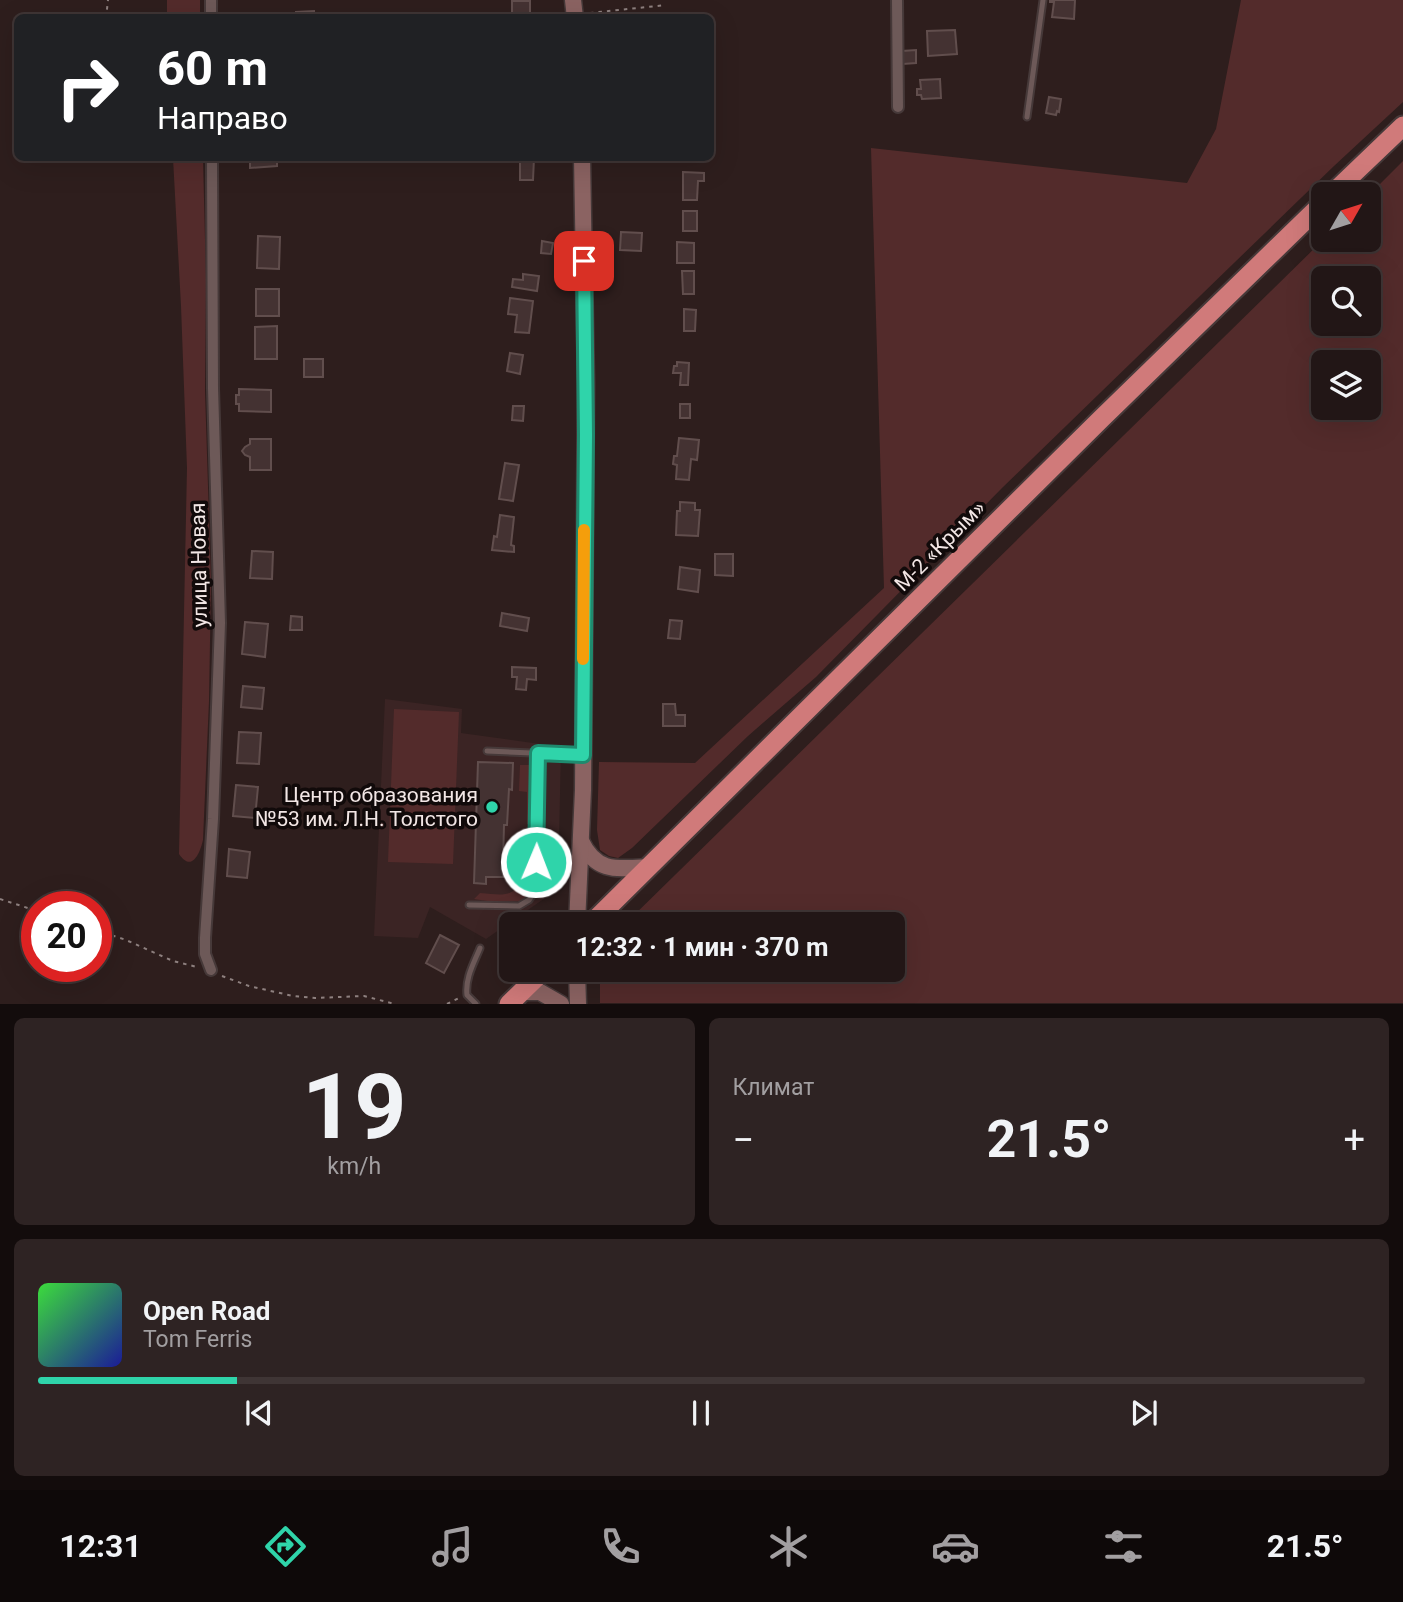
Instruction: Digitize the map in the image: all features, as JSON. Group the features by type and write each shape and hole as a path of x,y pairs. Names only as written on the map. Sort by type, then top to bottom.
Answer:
{"highway":[{"path":"1345,182 1403,126"},
{"name":"М-2 «Крым»","path":"603,912 1311,215"},
{"path":"515,998 532,982"}],"main road":[{"path":"578,912 583,790 586,384 582,161"},
{"path":"581,841 591,857 606,867 648,867"},
{"path":"606,912 610,905"},
{"path":"578,1003 579,982"},
{"path":"515,998 540,992 561,1003"}],"street":[{"path":"897,0 898,107"},
{"name":"улица Новая","path":"211,970 205,954 205,939 213,819 220,623 213,388 212,161"}],"lane":[{"path":"1027,117 1043,0"},
{"path":"487,751 583,755"},
{"path":"469,905 519,906 529,900 535,891 538,753"},
{"path":"476,1003 467,995 467,980 481,948"}],"path":[{"path":"574,11 666,5"},
{"path":"0,899 21,906"},
{"path":"112,935 180,964 211,970 235,982 293,996 365,996 395,1003"},
{"path":"447,1003 467,995"}],"shaded area":[{"path":"167,0 200,0 200,14 167,14"},
{"path":"1241,0 1403,0 1403,102 1318,182 1311,182 1311,188 1003,487 816,677 748,736 632,848 618,858 600,850 597,830 599,762 695,763 884,588 871,148 1187,183 1216,129"},
{"path":"173,161 203,161 205,391 211,581 209,701 203,840 198,855 188,862 179,854 187,468"},
{"path":"1403,161 1403,1003 600,1003 600,982 905,982 905,912 637,912 1311,252 1381,252 1381,183"},
{"path":"385,699 462,709 461,733 561,747 558,889 525,912 499,912 499,930 486,939 430,907 418,938 374,936"},
{"path":"394,709 459,712 453,864 388,862"},
{"path":"520,765 532,765 530,824 527,824 527,792 519,791"},
{"path":"542,836 556,836 554,889 540,899"},
{"path":"526,873 533,874 532,886 521,901 474,899 480,893 502,894 513,891"}],"building":[{"path":"1050,0 1075,0 1074,19 1052,17 1054,2"},
{"path":"512,1 530,1 530,14 512,14"},
{"path":"314,11 314,14 296,14"},
{"path":"955,30 957,54 928,56 927,31"},
{"path":"916,50 916,63 903,64 902,51"},
{"path":"940,79 941,98 922,99 921,95 917,95 917,89 921,89 920,80"},
{"path":"1049,97 1061,99 1056,115 1046,113"},
{"path":"250,161 277,161 277,166 250,168"},
{"path":"520,161 534,161 533,180 520,180"},
{"path":"683,172 704,173 704,181 698,181 697,200 683,200"},
{"path":"683,211 697,211 697,231 683,231"},
{"path":"621,232 642,233 641,251 620,250"},
{"path":"258,236 280,237 279,269 257,268"},
{"path":"542,241 553,243 551,254 541,253"},
{"path":"677,242 694,243 694,263 677,263"},
{"path":"682,271 694,271 694,294 683,294"},
{"path":"523,274 539,276 537,291 512,287 513,279 523,280"},
{"path":"256,289 279,289 279,316 256,316"},
{"path":"510,298 533,301 529,333 515,332 517,315 508,314"},
{"path":"684,309 696,310 695,331 684,331"},
{"path":"277,326 277,359 255,359 255,327"},
{"path":"510,353 523,355 520,374 507,371"},
{"path":"304,359 323,359 323,377 304,377"},
{"path":"677,362 689,363 688,385 680,385 681,373 673,373"},
{"path":"239,389 271,390 271,412 239,411 236,395 239,395"},
{"path":"680,404 690,404 690,418 680,418"},
{"path":"513,406 524,406 523,421 512,420"},
{"path":"679,438 699,440 697,460 691,459 689,480 676,479 677,465 673,464"},
{"path":"250,439 271,439 271,470 250,470 250,457 242,451 250,444"},
{"path":"505,463 519,465 513,501 499,499"},
{"path":"680,502 695,503 695,510 700,510 698,536 676,535"},
{"path":"500,515 514,517 511,545 514,546 514,552 492,550"},
{"path":"252,551 273,552 272,579 250,578"},
{"path":"715,554 733,554 733,576 715,575"},
{"path":"680,567 700,570 698,592 678,589"},
{"path":"502,613 529,618 527,631 500,626"},
{"path":"291,616 302,617 302,630 290,630"},
{"path":"670,620 682,621 680,639 668,638"},
{"path":"245,622 268,624 265,657 242,654"},
{"path":"512,667 536,668 536,680 527,679 526,690 516,689 517,677 512,677"},
{"path":"243,686 264,688 262,709 241,707"},
{"path":"663,704 675,704 676,715 685,715 685,726 663,726"},
{"path":"239,732 261,733 259,764 237,763"},
{"name":"Центр образования №53 им. Л.Н. Толстого","path":"478,762 513,763 507,825 504,825 505,877 486,877 486,884 474,883"},
{"path":"236,785 258,787 255,818 233,816"},
{"path":"229,849 250,852 247,878 227,876"},
{"path":"440,935 459,945 444,973 426,963"}],"slow traffic":[{"path":"583,659 584,530"}],"place":[{"name":"Центр образования №53 им. Л.Н. Толстого","path":"492,807"}],"route":[{"path":"536,862 538,753 583,755 586,435 584,261"}]}
